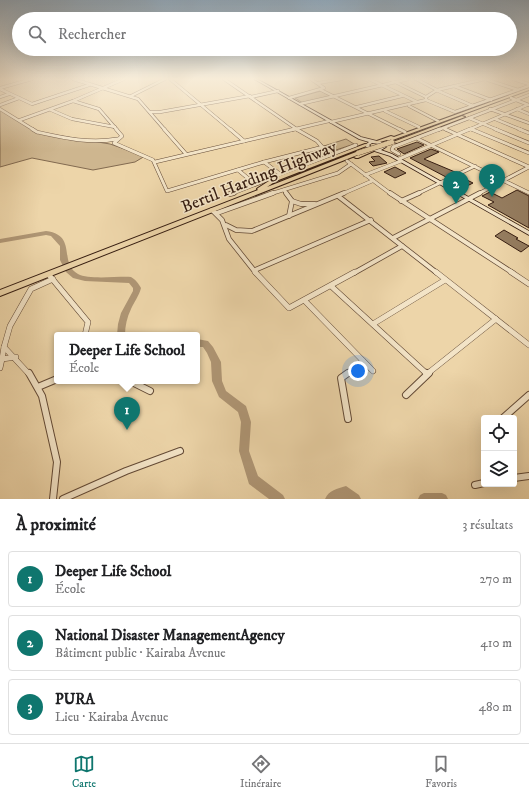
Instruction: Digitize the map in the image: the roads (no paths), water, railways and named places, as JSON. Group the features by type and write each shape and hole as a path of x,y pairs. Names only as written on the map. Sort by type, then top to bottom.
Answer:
{"main road":[{"name":"Bertil Harding Highway","path":"459,116 494,102"},
{"name":"Bertil Harding Highway","path":"70,265 264,188 499,102"},
{"path":"375,142 438,120 459,116"},
{"path":"384,147 446,125 459,116"},
{"path":"264,188 274,180 367,145"},
{"path":"264,188 283,186 349,162 375,150"},
{"name":"Bertil Harding Highway","path":"0,289 215,212 264,188"},
{"name":"Bertil Harding Highway","path":"0,293 51,277 58,269"}],"street":[{"path":"20,120 70,102"},
{"path":"0,109 20,120 37,132 75,140 106,141 117,139 122,136 99,108 78,102"},
{"path":"141,102 186,154"},
{"path":"198,102 244,141"},
{"path":"150,112 160,112 216,102"},
{"path":"259,102 296,129 317,141 329,155"},
{"path":"297,102 360,138 375,142 384,147 391,155"},
{"path":"300,104 307,102"},
{"path":"345,102 368,112 405,132"},
{"path":"356,107 376,102"},
{"path":"155,162 368,112 384,111 416,102"},
{"path":"433,102 455,112 484,102"},
{"path":"464,102 473,106"},
{"path":"400,158 392,150 393,147 445,129 490,109 509,102"},
{"path":"408,105 438,120"},
{"path":"365,175 400,158 528,105"},
{"path":"490,109 529,124"},
{"path":"517,109 529,114"},
{"path":"51,110 72,119 115,127"},
{"path":"384,111 419,127"},
{"path":"153,116 160,112"},
{"path":"469,118 529,143"},
{"path":"495,119 529,133"},
{"path":"393,238 529,167 445,129"},
{"path":"471,129 529,153"},
{"path":"360,138 375,150 400,158 529,233"},
{"path":"117,139 114,143 116,146 130,149 151,158 155,162 166,191 264,162 323,147"},
{"path":"418,139 529,193"},
{"path":"367,145 375,142"},
{"path":"230,194 356,145"},
{"path":"375,150 384,147"},
{"path":"264,162 280,174"},
{"path":"372,181 252,231 236,230 226,225 215,212 284,190 312,179 329,176 346,168 349,162 372,181 401,201 529,284"},
{"path":"401,201 475,166"},
{"path":"238,170 255,184"},
{"path":"284,190 292,201 301,204 319,204"},
{"path":"338,196 371,220 529,345"},
{"path":"289,216 292,201"},
{"path":"255,270 371,220"},
{"path":"226,225 230,240 286,306 292,308 402,246"},
{"path":"0,368 10,326 31,289 51,277 88,322 86,332"},
{"path":"373,324 445,280"},
{"path":"331,286 427,374"},
{"path":"305,300 373,371"},
{"path":"406,395 427,374 496,320"},
{"path":"4,347 16,357 38,387 42,396 57,462 53,499"},
{"path":"2,359 16,357"},
{"path":"348,419 341,378 363,361"},
{"path":"38,387 54,380"},
{"path":"136,384 150,391"},
{"path":"508,415 527,402 529,395"},
{"path":"63,499 126,471 180,451"},
{"path":"517,478 529,476"},
{"path":"475,485 481,484"}],"waterway":[{"path":"0,241 46,233 53,234 63,245 64,260 68,270 76,276 96,280 131,280 137,288 135,295 125,313 121,332"},
{"path":"200,343 205,344 216,362 217,381 222,394 242,409 246,422 244,451 253,480 279,499"},
{"path":"331,499 335,495 346,492 355,499"},
{"path":"424,499 442,499"}],"place":[{"name":"PURA","path":"492,197"},
{"name":"National Disaster ManagementAgency","path":"456,204"},
{"name":"Deeper Life School","path":"127,430"}]}
